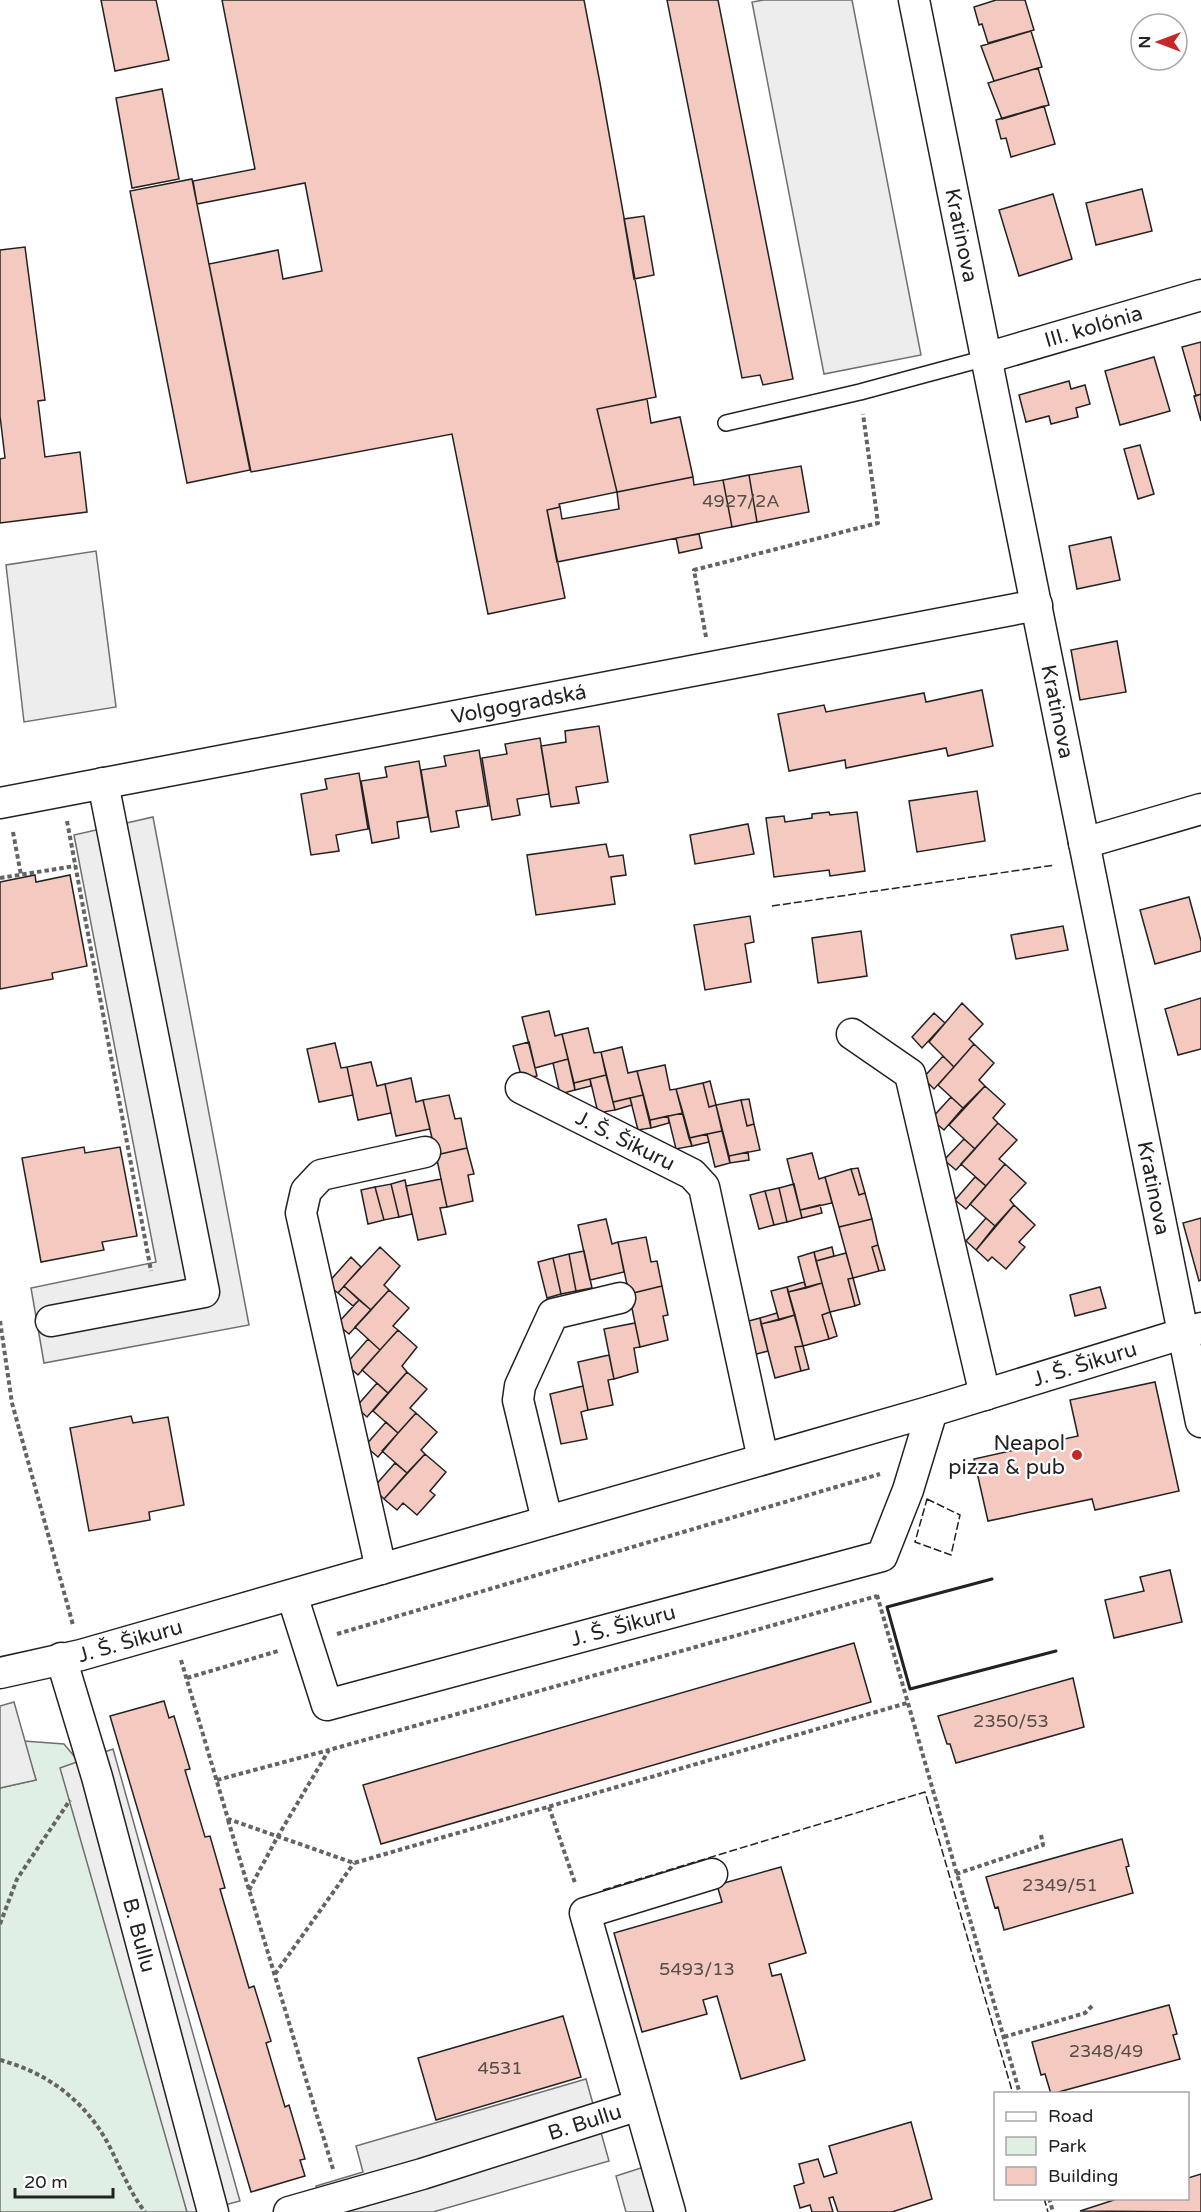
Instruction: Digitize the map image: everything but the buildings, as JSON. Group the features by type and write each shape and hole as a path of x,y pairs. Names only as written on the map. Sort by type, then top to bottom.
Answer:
{"street":[{"name":"Kratinova","path":"914,0 1084,843 1192,1331 1201,1422"},
{"name":"III. kolónia","path":"986,358 1201,295"},
{"name":"Volgogradská","path":"4,802 1037,605"},
{"path":"51,1321 204,1292 103,783"},
{"path":"1084,843 1201,809"},
{"path":"852,1035 910,1074 985,1395"},
{"name":"J. Š. Šikuru","path":"521,1088 692,1174 704,1187 763,1459"},
{"path":"381,1569 301,1212 306,1191 321,1175 425,1152"},
{"path":"547,1520 518,1400 520,1386 553,1314 620,1298"},
{"name":"J. Š. Šikuru","path":"0,1673 71,1657 292,1595 932,1411 1192,1331"},
{"name":"J. Š. Šikuru","path":"292,1595 327,1705 882,1556 916,1464 932,1411"},
{"name":"B. Bullu","path":"71,1657 97,1777 213,2212"},
{"path":"587,1920 585,1913 712,1874"},
{"name":"B. Bullu","path":"587,1920 670,2212"},
{"name":"B. Bullu","path":"289,2212 422,2174 639,2105"}],"lane":[{"path":"726,423 860,392 986,358"}],"path":[{"path":"712,667 694,570 878,523 860,392"},
{"path":"61,791 157,1301"},
{"path":"4,802 21,875"},
{"path":"0,878 75,866"},
{"path":"0,1321 12,1403 71,1657"},
{"path":"187,1678 916,1464"},
{"path":"867,1560 1019,2092"},
{"path":"217,1780 877,1596"},
{"path":"172,1629 341,2197"},
{"path":"228,1819 354,1863 907,1703"},
{"path":"249,1890 329,1750"},
{"path":"0,1924 17,1879 71,1799 97,1777"},
{"path":"549,1806 587,1920"},
{"path":"956,1874 1043,1845 1041,1835"},
{"path":"275,1975 354,1863"},
{"path":"1004,2037 1085,2013 1092,2006"},
{"path":"0,2060 47,2078 68,2093 90,2115 145,2212"}],"green space":[{"path":"24,1741 64,1744 79,1762 187,2212 0,2212 0,1788 36,1780"}],"shaded area":[{"path":"852,0 921,355 824,374 752,2"},
{"path":"96,551 116,707 24,722 6,565"},
{"path":"153,817 249,1325 44,1363 31,1288 156,1262 74,835"},
{"path":"14,1702 36,1780 0,1788 0,1706"},
{"path":"113,1749 240,2201 198,2212 187,2212 60,1768"},
{"path":"586,2079 609,2161 433,2212 322,2212 316,2186 363,2172 356,2146"},
{"path":"647,2166 659,2212 626,2212 616,2176"}],"fence":[{"path":"772,906 1055,865"},
{"path":"927,1499 960,1515 951,1555 915,1542 927,1499"},
{"path":"603,1890 925,1792 1012,2092"},
{"path":"1045,2200 1048,2212"}],"wall":[{"path":"992,1579 887,1607 910,1689 1056,1651"}],"place":[{"name":"Neapol pizza & pub","path":"1077,1455"}]}
